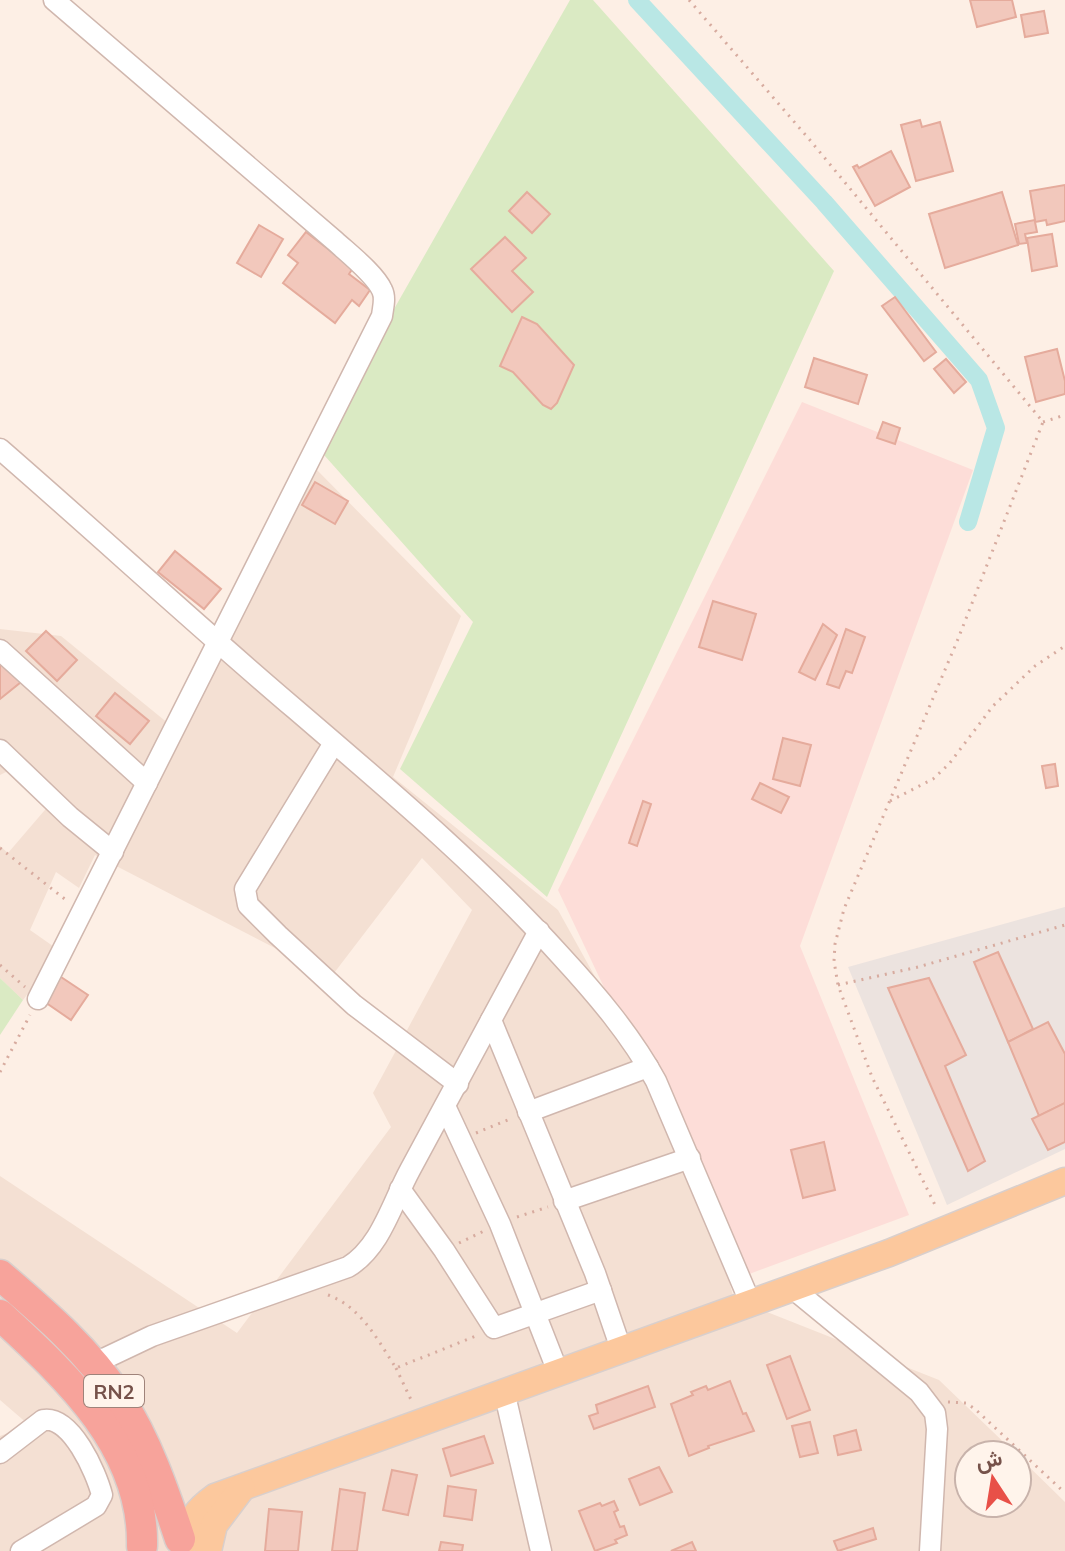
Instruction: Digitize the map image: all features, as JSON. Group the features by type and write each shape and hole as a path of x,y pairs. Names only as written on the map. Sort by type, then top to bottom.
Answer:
{"highway":[{"name":"RN2","path":"0,1275 62,1329 119,1397 140,1436 168,1504 194,1546"},
{"name":"RN2","path":"0,1315 52,1363 97,1414 121,1454 137,1493 143,1527 140,1548"},
{"name":"RN2","path":"140,1548 154,1540 194,1546"}],"main road":[{"path":"194,1546 189,1523 202,1506 215,1497 947,1231 1065,1181"}],"street":[{"path":"38,999 382,316 384,302 382,290 335,241 54,0"},
{"path":"0,449 217,643 466,858 539,931 599,999 648,1067 750,1302"},
{"path":"0,650 147,783"},
{"path":"334,743 245,889 245,897 248,905 278,935 354,1005 458,1084"},
{"path":"0,750 70,817 113,852"},
{"path":"93,1364 152,1336 348,1267 363,1258 372,1247 539,931"},
{"path":"491,1020 601,1290 621,1349"},
{"path":"528,1112 648,1067"},
{"path":"445,1106 536,1312 558,1372"},
{"path":"564,1201 690,1158"},
{"path":"400,1189 494,1328 601,1290"},
{"path":"791,1287 919,1392 935,1413 937,1429 930,1551"},
{"path":"504,1391 541,1551"},
{"path":"0,1453 43,1420 59,1421 67,1427 84,1453 102,1495 96,1506 21,1551"}],"path":[{"path":"689,0 809,139 1043,422"},
{"path":"1043,422 1065,415"},
{"path":"947,1231 872,1077 838,985 835,944 844,909 964,625 1043,422"},
{"path":"890,801 933,779 949,764 993,706 1035,666 1065,646"},
{"path":"0,848 83,913"},
{"path":"838,985 918,967 1065,925"},
{"path":"0,965 38,999 0,1072"},
{"path":"461,1139 528,1112"},
{"path":"296,1286 343,1301 359,1314 396,1368 421,1422"},
{"path":"396,1368 494,1328"},
{"path":"929,1405 954,1401 966,1403 1065,1493"}],"shaded area":[{"path":"802,402 973,470 800,946 909,1215 741,1277 558,890"},
{"path":"315,468 461,616 393,777 558,910 695,1157 734,1299 939,1380 1000,1439 953,1439 953,1519 1033,1519 1033,1471 1065,1502 1065,1551 0,1551 0,1436 29,1425 0,1400 0,1176 237,1333 391,1127 373,1093 472,910 422,858 331,977 95,855 79,888 56,872 30,930 60,951 23,1000 0,978 0,846 8,853 50,804 20,765 0,775 0,629 61,636 169,724"},
{"path":"1065,907 1065,1149 947,1205 848,967"}],"green space":[{"path":"570,0 593,0 834,271 547,897 400,769 473,622 316,446"},
{"path":"0,978 23,1000 0,1035"}],"building":[{"path":"970,0 1012,0 1016,17 977,27"},
{"path":"1044,11 1048,33 1025,37 1021,15"},
{"path":"920,120 922,127 940,122 953,171 916,181 901,125"},
{"path":"891,151 910,187 875,206 853,167 857,165 859,168"},
{"path":"1065,185 1065,221 1047,225 1046,220 1035,222 1037,232 1025,234 1027,243 1019,244 1015,224 1035,220 1030,191"},
{"path":"527,192 550,214 532,233 509,211"},
{"path":"1002,192 1018,245 945,268 929,214"},
{"path":"259,225 283,239 261,277 237,263"},
{"path":"306,232 353,268 349,274 370,290 359,306 352,300 335,323 283,283 298,263 288,255"},
{"path":"1052,234 1057,266 1032,271 1027,238"},
{"path":"505,237 526,258 512,271 533,292 512,312 471,269"},
{"path":"895,297 936,352 924,361 882,306"},
{"path":"522,317 537,324 574,365 557,403 551,409 543,405 513,372 500,366"},
{"path":"1057,349 1065,394 1036,402 1025,357"},
{"path":"814,358 867,375 858,404 805,387"},
{"path":"946,359 966,382 954,393 934,369"},
{"path":"883,422 900,428 895,444 877,438"},
{"path":"315,482 348,501 335,524 302,505"},
{"path":"175,551 221,589 204,609 158,572"},
{"path":"713,601 756,614 742,660 699,647"},
{"path":"823,624 837,635 815,680 799,672"},
{"path":"846,629 865,637 852,673 846,671 839,688 827,684"},
{"path":"46,631 77,660 57,681 26,651"},
{"path":"0,655 21,682 0,699"},
{"path":"115,693 149,721 130,744 96,716"},
{"path":"783,738 811,745 800,786 773,779"},
{"path":"1055,764 1058,786 1046,788 1042,766"},
{"path":"760,783 789,797 781,813 752,799"},
{"path":"643,801 651,804 637,846 629,843"},
{"path":"998,952 1033,1029 1008,1042 974,962"},
{"path":"58,975 88,995 71,1020 42,1000"},
{"path":"929,978 966,1055 945,1066 985,1161 968,1171 888,988"},
{"path":"1048,1022 1065,1054 1065,1103 1039,1116 1008,1042"},
{"path":"1065,1103 1065,1142 1048,1150 1032,1119"},
{"path":"824,1142 835,1190 803,1198 791,1150"},
{"path":"790,1356 810,1410 787,1419 767,1365"},
{"path":"730,1381 743,1414 746,1413 754,1431 708,1446 689,1456 671,1404 706,1386 708,1390"},
{"path":"648,1386 655,1407 594,1429 589,1416 598,1413 596,1405"},
{"path":"810,1422 818,1453 800,1457 792,1426"},
{"path":"856,1430 861,1450 838,1455 834,1436"},
{"path":"484,1436 493,1463 451,1476 443,1449"},
{"path":"659,1467 672,1492 640,1505 629,1479"},
{"path":"392,1470 417,1475 408,1515 383,1510"},
{"path":"448,1486 476,1490 472,1520 444,1516"},
{"path":"340,1489 365,1493 357,1551 332,1551"},
{"path":"614,1501 618,1510 614,1512 627,1535 615,1540 617,1543 595,1551 579,1511"},
{"path":"269,1509 302,1512 298,1551 265,1551"},
{"path":"873,1528 876,1539 838,1551 834,1541"},
{"path":"441,1542 463,1545 462,1551 439,1551"},
{"path":"692,1542 696,1551 671,1551"}],"waterway":[{"path":"637,0 824,202 979,380 996,428 968,522"}]}
